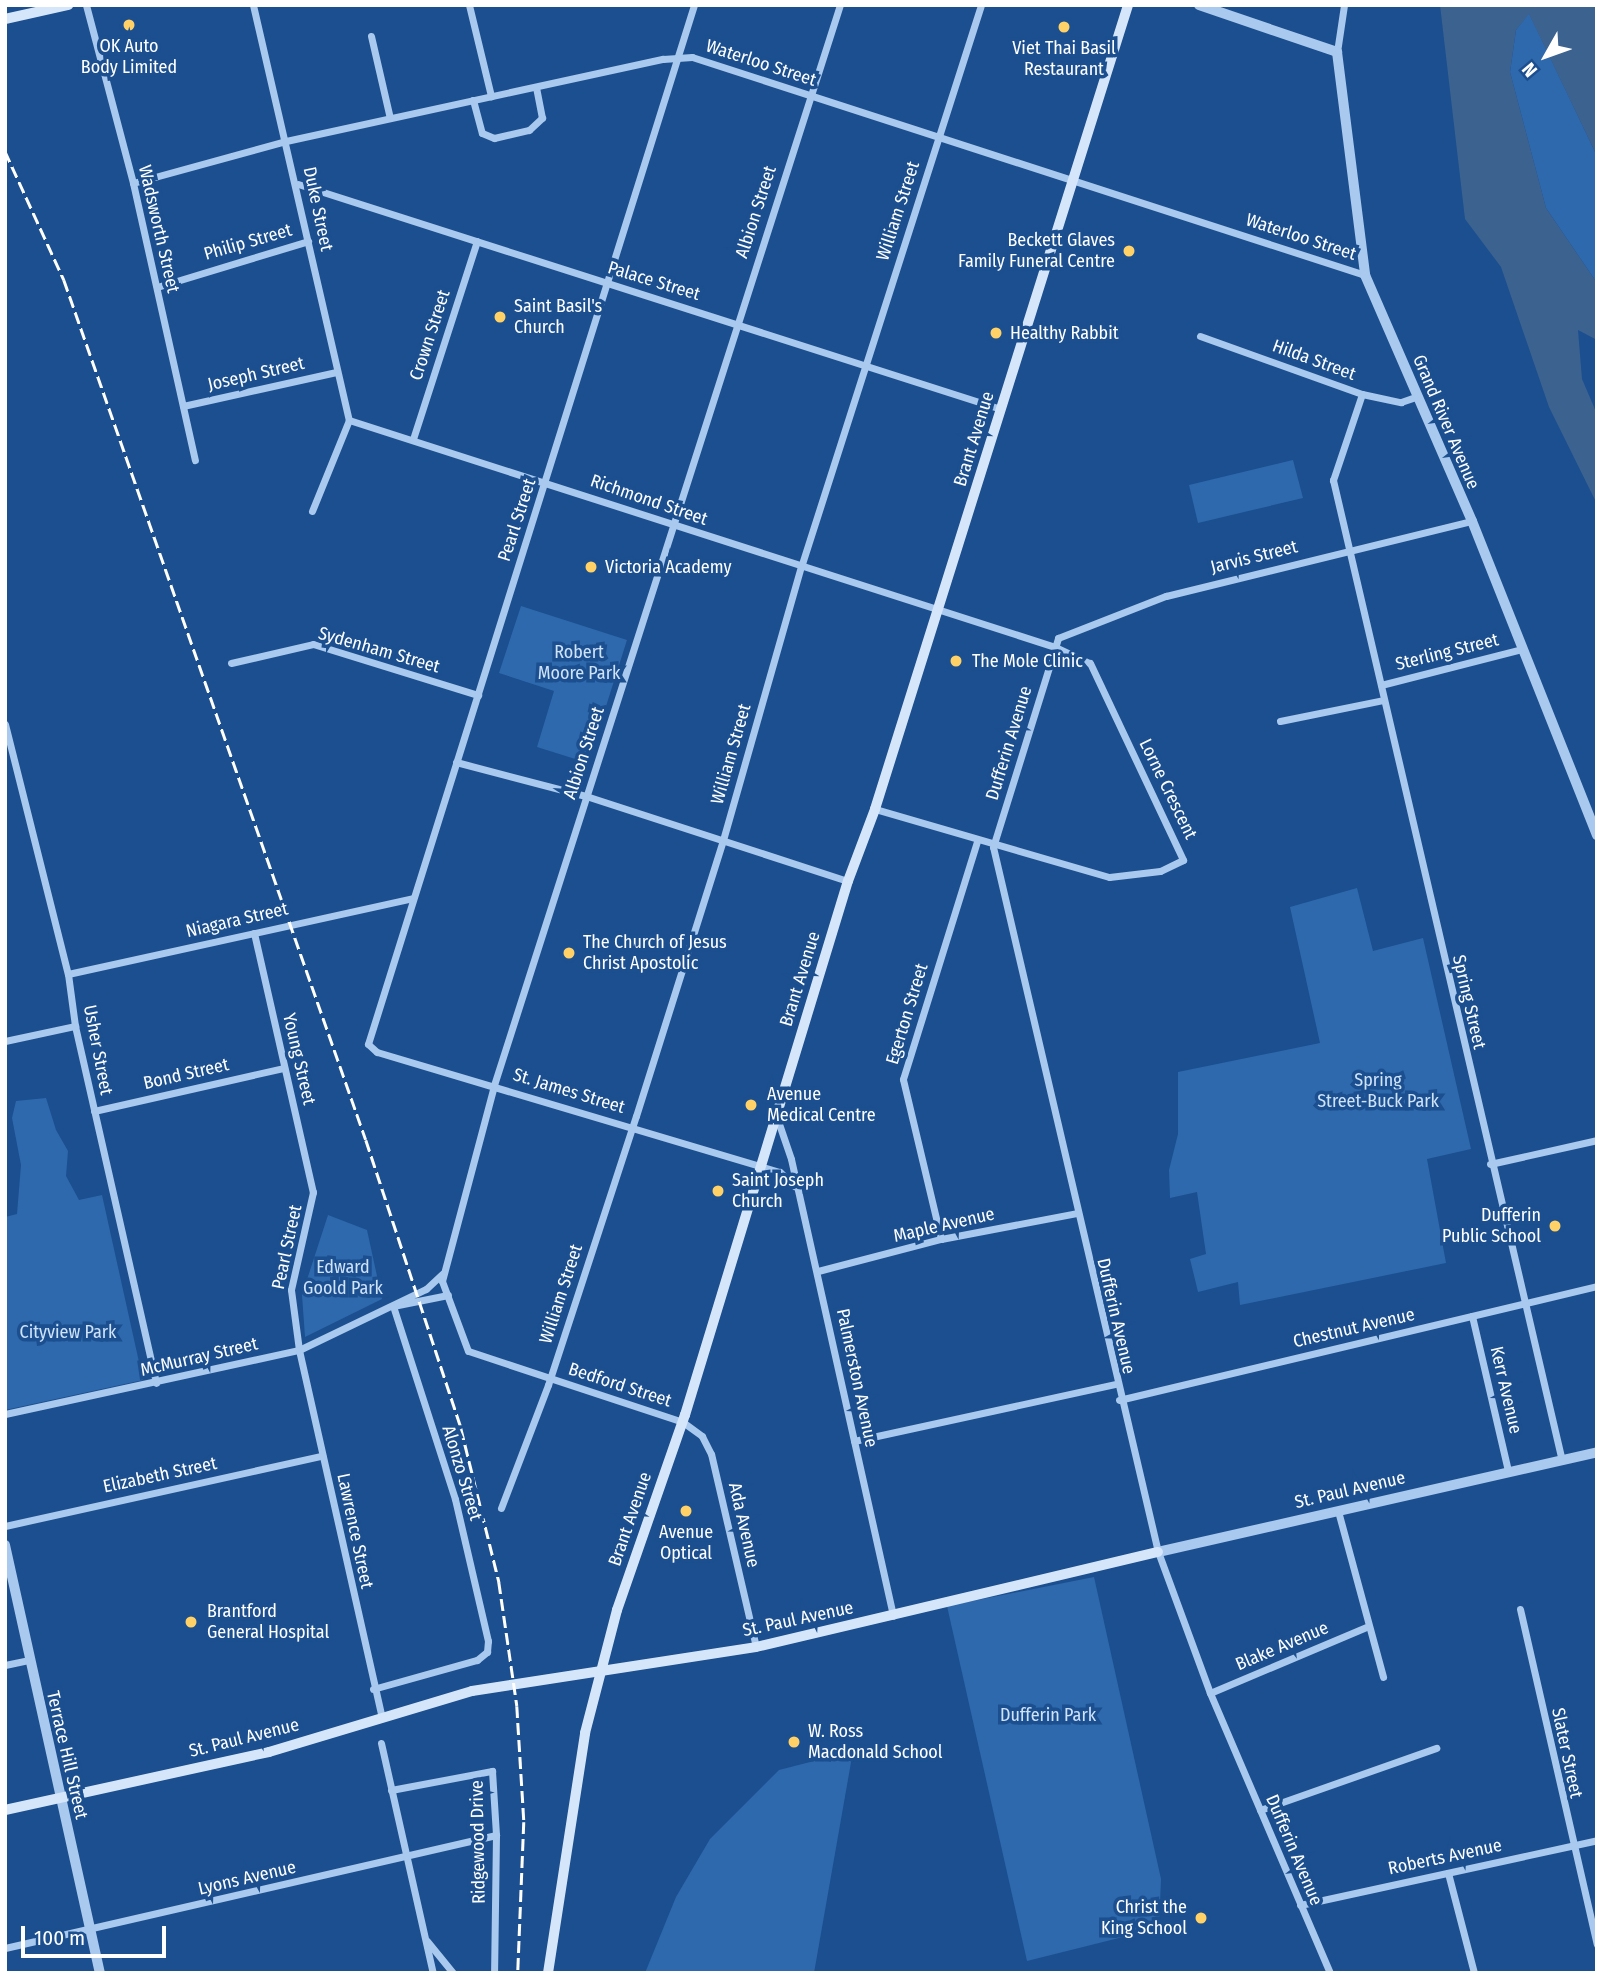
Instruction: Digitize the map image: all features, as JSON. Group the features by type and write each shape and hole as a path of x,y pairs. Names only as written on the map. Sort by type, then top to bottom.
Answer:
{"main road":[{"path":"5,19 68,5"},
{"name":"Brant Avenue","path":"548,1973 586,1733 600,1672 683,1422 848,881 875,809 939,610 1128,5"},
{"name":"St. Paul Avenue","path":"5,1810 269,1752 472,1691 756,1647 1158,1552"}],"street":[{"name":"Wadsworth Street","path":"86,5 133,183 195,460"},
{"name":"Duke Street","path":"253,5 298,184 336,372 349,420"},
{"path":"469,5 491,96"},
{"name":"Pearl Street","path":"368,1044 694,5"},
{"name":"Albion Street","path":"468,1351 447,1295 443,1273 494,1085 840,5"},
{"name":"William Street","path":"501,1508 549,1382 633,1127 723,839 801,567 981,5"},
{"path":"1199,5 1337,52"},
{"name":"Grand River Avenue","path":"1344,5 1337,52 1366,275 1472,521 1597,835"},
{"path":"371,36 390,118"},
{"name":"Waterloo Street","path":"133,183 286,141 491,96 692,57 810,96 939,134 1366,275"},
{"path":"473,100 482,133 494,138 529,130 542,118 536,88"},
{"name":"Palace Street","path":"298,184 1001,409"},
{"name":"Philip Street","path":"157,287 308,241"},
{"name":"Crown Street","path":"413,439 477,241"},
{"name":"Hilda Street","path":"1200,336 1362,394 1401,402 1418,396"},
{"name":"Joseph Street","path":"183,406 336,372"},
{"name":"Spring Street","path":"1362,394 1333,480 1490,1164 1562,1461"},
{"path":"312,511 349,420"},
{"name":"Richmond Street","path":"349,420 939,610"},
{"name":"Jarvis Street","path":"1055,647 1058,638 1166,596 1472,521"},
{"name":"Lorne Crescent","path":"875,809 993,847 1109,877 1160,871 1183,860 1090,663 1055,647 939,610"},
{"name":"Sydenham Street","path":"230,663 313,644 478,695"},
{"name":"Dufferin Avenue","path":"1055,647 993,847 1115,1384 1158,1552 1210,1693 1330,1973"},
{"name":"Sterling Street","path":"1381,685 1522,649"},
{"path":"1280,721 1383,700"},
{"name":"Usher Street","path":"5,724 68,974 75,1026 156,1383"},
{"path":"456,762 586,796 848,881"},
{"name":"Egerton Street","path":"941,1239 903,1079 977,841"},
{"name":"Niagara Street","path":"68,974 413,898"},
{"name":"Young Street","path":"254,933 313,1192"},
{"path":"5,1041 75,1026"},
{"name":"St. James Street","path":"368,1044 377,1052 762,1167"},
{"name":"Bond Street","path":"94,1111 284,1068"},
{"name":"Palmerston Avenue","path":"777,1118 791,1158 794,1186 818,1272 894,1616"},
{"path":"1490,1164 1597,1140"},
{"path":"762,1167 780,1172 794,1186"},
{"name":"Pearl Street","path":"299,1350 291,1290 313,1192"},
{"name":"Maple Avenue","path":"818,1272 941,1239 1077,1213"},
{"name":"McMurray Street","path":"5,1415 299,1350 426,1289 443,1273"},
{"name":"Chestnut Avenue","path":"1119,1400 1597,1286"},
{"name":"McMurray Street","path":"393,1306 447,1295"},
{"name":"Alonzo Street","path":"373,1689 477,1660 487,1652 455,1499 393,1306"},
{"name":"Kerr Avenue","path":"1472,1316 1508,1471"},
{"name":"Lawrence Street","path":"299,1350 373,1689 382,1718"},
{"name":"Bedford Street","path":"468,1351 549,1382 683,1422"},
{"path":"854,1441 1115,1384"},
{"name":"Ada Avenue","path":"683,1422 702,1436 710,1454 756,1647"},
{"name":"St. Paul Avenue","path":"1158,1552 1597,1452"},
{"name":"Elizabeth Street","path":"5,1526 322,1456"},
{"path":"1338,1511 1366,1627 1383,1677"},
{"name":"Terrace Hill Street","path":"5,1545 100,1973"},
{"name":"Slater Street","path":"1520,1609 1572,1846 1597,1944"},
{"name":"Blake Avenue","path":"1210,1693 1366,1627"},
{"path":"5,1665 29,1660"},
{"path":"381,1743 433,1973"},
{"path":"1260,1810 1436,1748"},
{"name":"Ridgewood Drive","path":"391,1790 492,1771 496,1835 494,1973"},
{"name":"Lyons Avenue","path":"5,1948 91,1931 496,1835"},
{"name":"Roberts Avenue","path":"1300,1905 1597,1840"},
{"path":"1448,1873 1474,1973"},
{"path":"426,1941 453,1973"}],"green space":[{"path":"1529,13 1597,156 1597,283 1546,208 1510,72 1516,30"},
{"path":"1293,460 1303,498 1198,523 1189,485"},
{"name":"Robert Moore Park","path":"521,606 627,640 588,763 537,747 554,691 499,673"},
{"name":"Spring Street-Buck Park","path":"1357,888 1373,951 1423,938 1471,1149 1427,1159 1446,1263 1240,1305 1238,1282 1198,1292 1190,1259 1206,1254 1197,1192 1170,1198 1169,1170 1178,1134 1178,1072 1320,1043 1290,907"},
{"name":"Cityview Park","path":"46,1098 56,1130 68,1151 66,1176 79,1200 102,1195 143,1380 5,1410 5,1217 17,1214 21,1165 12,1118 16,1101"},
{"name":"Edward Goold Park","path":"328,1215 367,1230 382,1299 305,1337 302,1295"},
{"name":"Dufferin Park","path":"1094,1577 1161,1879 1159,1928 1027,1961 947,1606"},
{"path":"853,1751 814,1973 645,1973 676,1897 710,1839 779,1770"}],"shaded area":[{"path":"1440,5 1597,5 1597,156 1529,14 1516,30 1510,72 1546,208 1597,283 1597,340 1578,330 1582,379 1597,414 1597,504 1549,407 1501,267 1465,219"}],"railway":[{"path":"5,151 64,280 366,1140 461,1428 499,1582 517,1706 524,1822 518,1973"}],"place":[{"name":"OK Auto Body Limited","path":"129,25"},
{"name":"Viet Thai Basil Restaurant","path":"1064,27"},
{"name":"Beckett Glaves Family Funeral Centre","path":"1129,251"},
{"name":"Saint Basil's Church","path":"500,317"},
{"name":"Healthy Rabbit","path":"996,333"},
{"name":"Victoria Academy","path":"591,567"},
{"name":"The Mole Clinic","path":"956,661"},
{"name":"The Church of Jesus Christ Apostolic","path":"569,953"},
{"name":"Avenue Medical Centre","path":"751,1105"},
{"name":"Saint Joseph Church","path":"718,1191"},
{"name":"Dufferin Public School","path":"1555,1226"},
{"name":"Avenue Optical","path":"686,1511"},
{"name":"Brantford General Hospital","path":"191,1622"},
{"name":"W. Ross Macdonald School","path":"794,1742"},
{"name":"Christ the King School","path":"1201,1918"}]}
